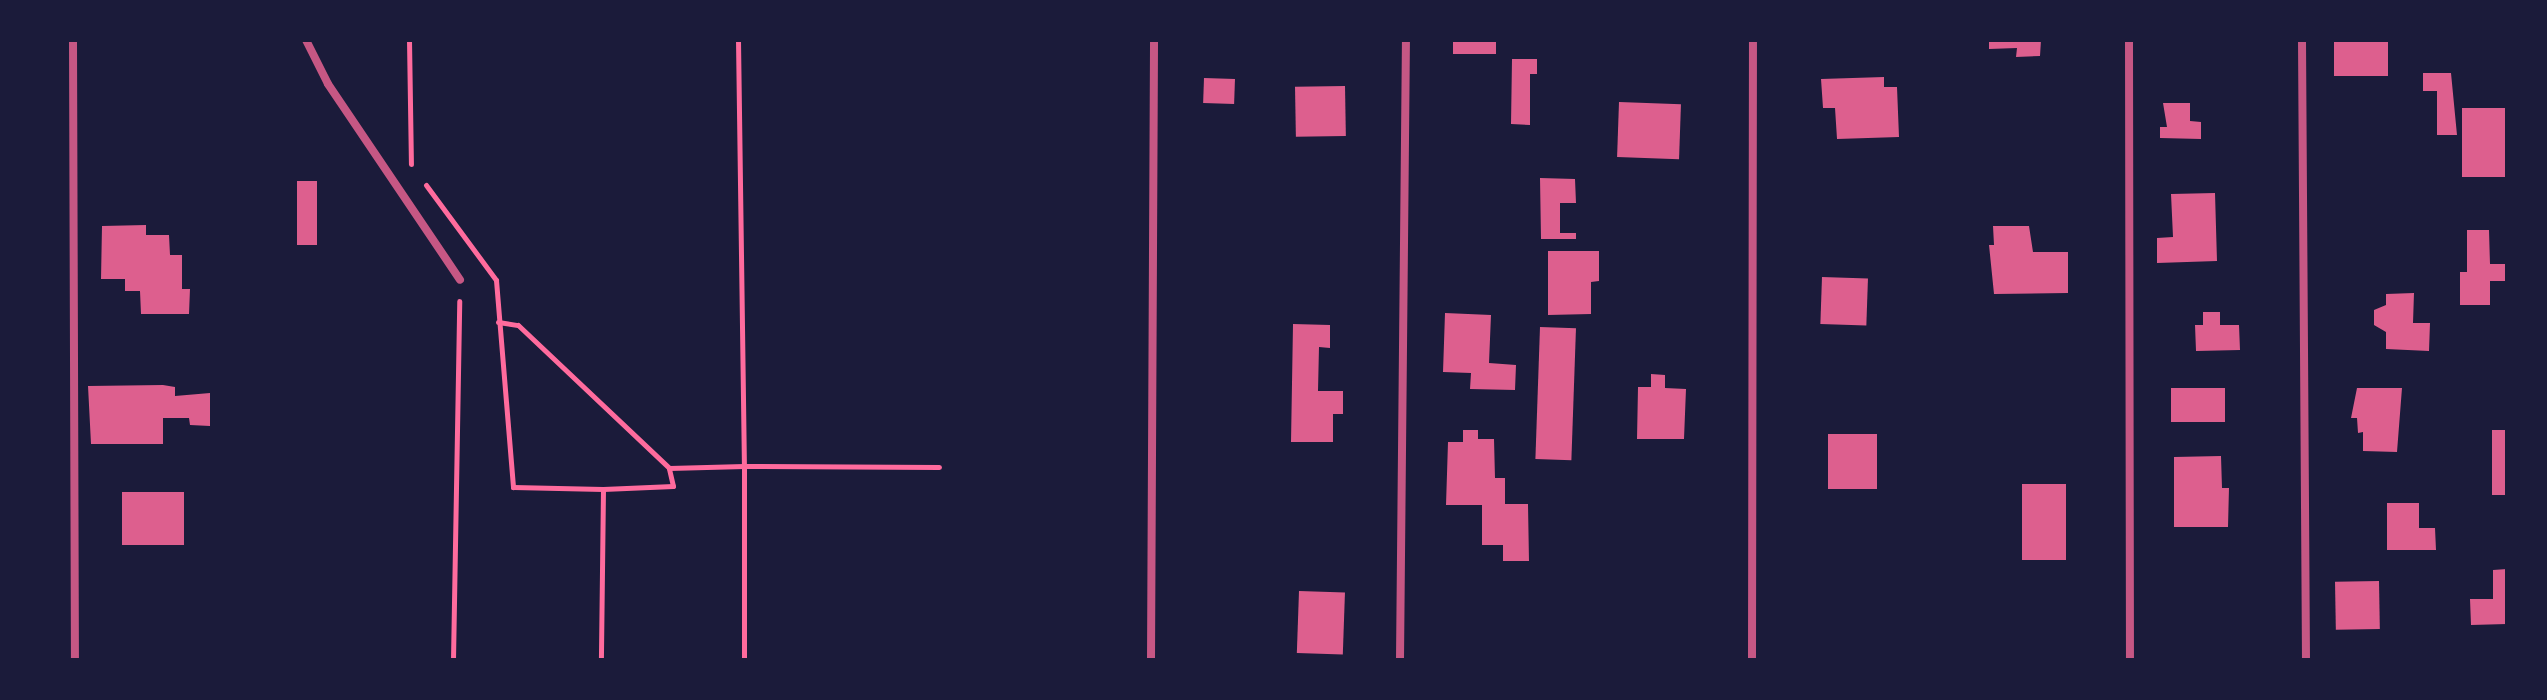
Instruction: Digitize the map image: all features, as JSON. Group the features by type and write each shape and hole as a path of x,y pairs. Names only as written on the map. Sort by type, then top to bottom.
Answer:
{"street":[{"path":"73,40 75,660"},
{"path":"306,40 328,84 460,280"},
{"path":"1151,660 1154,40"},
{"path":"1400,660 1406,40"},
{"path":"1752,660 1753,40"},
{"path":"2129,40 2130,660"},
{"path":"2302,40 2306,660"}],"path":[{"path":"409,40 410,162 496,280 498,322 513,487 603,489 673,486 669,468 518,325 498,322"},
{"path":"738,40 744,660"},
{"path":"453,660 460,280"},
{"path":"669,468 939,467"},
{"path":"601,660 603,489"}],"building":[{"path":"1453,40 1496,40 1496,54 1453,54"},
{"path":"1989,40 2041,40 2040,56 2016,57 2017,48 1989,49"},
{"path":"2334,40 2388,40 2388,76 2334,76"},
{"path":"1512,59 1537,59 1537,74 1530,74 1530,125 1511,124"},
{"path":"2423,73 2451,73 2457,135 2437,135 2437,91 2423,91"},
{"path":"1884,77 1884,87 1897,87 1899,137 1837,139 1835,108 1823,108 1821,79"},
{"path":"1204,78 1235,79 1234,104 1203,103"},
{"path":"1345,86 1346,136 1296,137 1295,87"},
{"path":"1619,102 1681,104 1679,159 1617,157"},
{"path":"2163,103 2190,103 2190,121 2201,122 2201,139 2160,138 2160,127 2167,127"},
{"path":"2462,108 2507,108 2507,177 2462,177"},
{"path":"1540,178 1575,179 1576,203 1560,203 1560,233 1576,233 1576,239 1541,239"},
{"path":"297,181 317,181 317,245 297,245"},
{"path":"2215,193 2217,261 2157,263 2157,238 2173,237 2171,194"},
{"path":"146,225 146,235 169,235 170,255 182,255 182,289 190,289 189,314 141,314 140,291 125,291 125,279 101,279 102,226"},
{"path":"1993,226 2029,226 2033,252 2068,252 2068,293 1994,294 1989,245 1994,245"},
{"path":"2467,230 2489,230 2490,264 2506,264 2506,281 2490,281 2490,305 2460,305 2460,272 2467,272"},
{"path":"1548,251 1599,251 1599,281 1591,282 1591,314 1548,315"},
{"path":"1822,277 1868,279 1866,326 1820,324"},
{"path":"2414,293 2413,323 2430,323 2429,351 2386,349 2386,332 2374,325 2374,310 2386,305 2386,294"},
{"path":"2203,312 2220,312 2220,325 2239,325 2240,350 2196,351 2195,325 2203,325"},
{"path":"1445,313 1491,315 1489,363 1516,365 1515,390 1470,389 1471,373 1443,372"},
{"path":"1293,324 1330,325 1330,348 1319,347 1318,391 1343,391 1343,414 1333,414 1333,442 1291,442"},
{"path":"1540,327 1576,328 1571,460 1535,459"},
{"path":"1651,374 1665,375 1665,388 1686,389 1684,439 1637,439 1638,387 1651,387"},
{"path":"88,386 175,387 175,396 210,393 210,426 190,425 189,418 163,418 163,444 91,444"},
{"path":"2171,388 2225,388 2225,422 2171,422"},
{"path":"2357,388 2402,388 2397,452 2363,451 2363,432 2358,433 2357,418 2351,418"},
{"path":"1463,430 1478,430 1478,439 1494,439 1495,478 1505,478 1505,504 1528,504 1529,561 1503,561 1503,545 1482,545 1482,505 1446,505 1448,442 1463,442"},
{"path":"2492,430 2507,430 2507,495 2492,495"},
{"path":"1828,434 1877,434 1877,489 1828,489"},
{"path":"2221,456 2222,488 2229,488 2228,527 2174,527 2174,457"},
{"path":"2022,484 2066,484 2066,560 2022,560"},
{"path":"122,492 184,492 184,545 122,545"},
{"path":"2387,503 2419,503 2419,528 2435,528 2436,550 2387,550"},
{"path":"2507,569 2507,624 2471,625 2470,599 2493,599 2493,570"},
{"path":"2379,581 2380,629 2336,630 2335,582"},
{"path":"1299,591 1345,593 1343,655 1297,653"}]}
